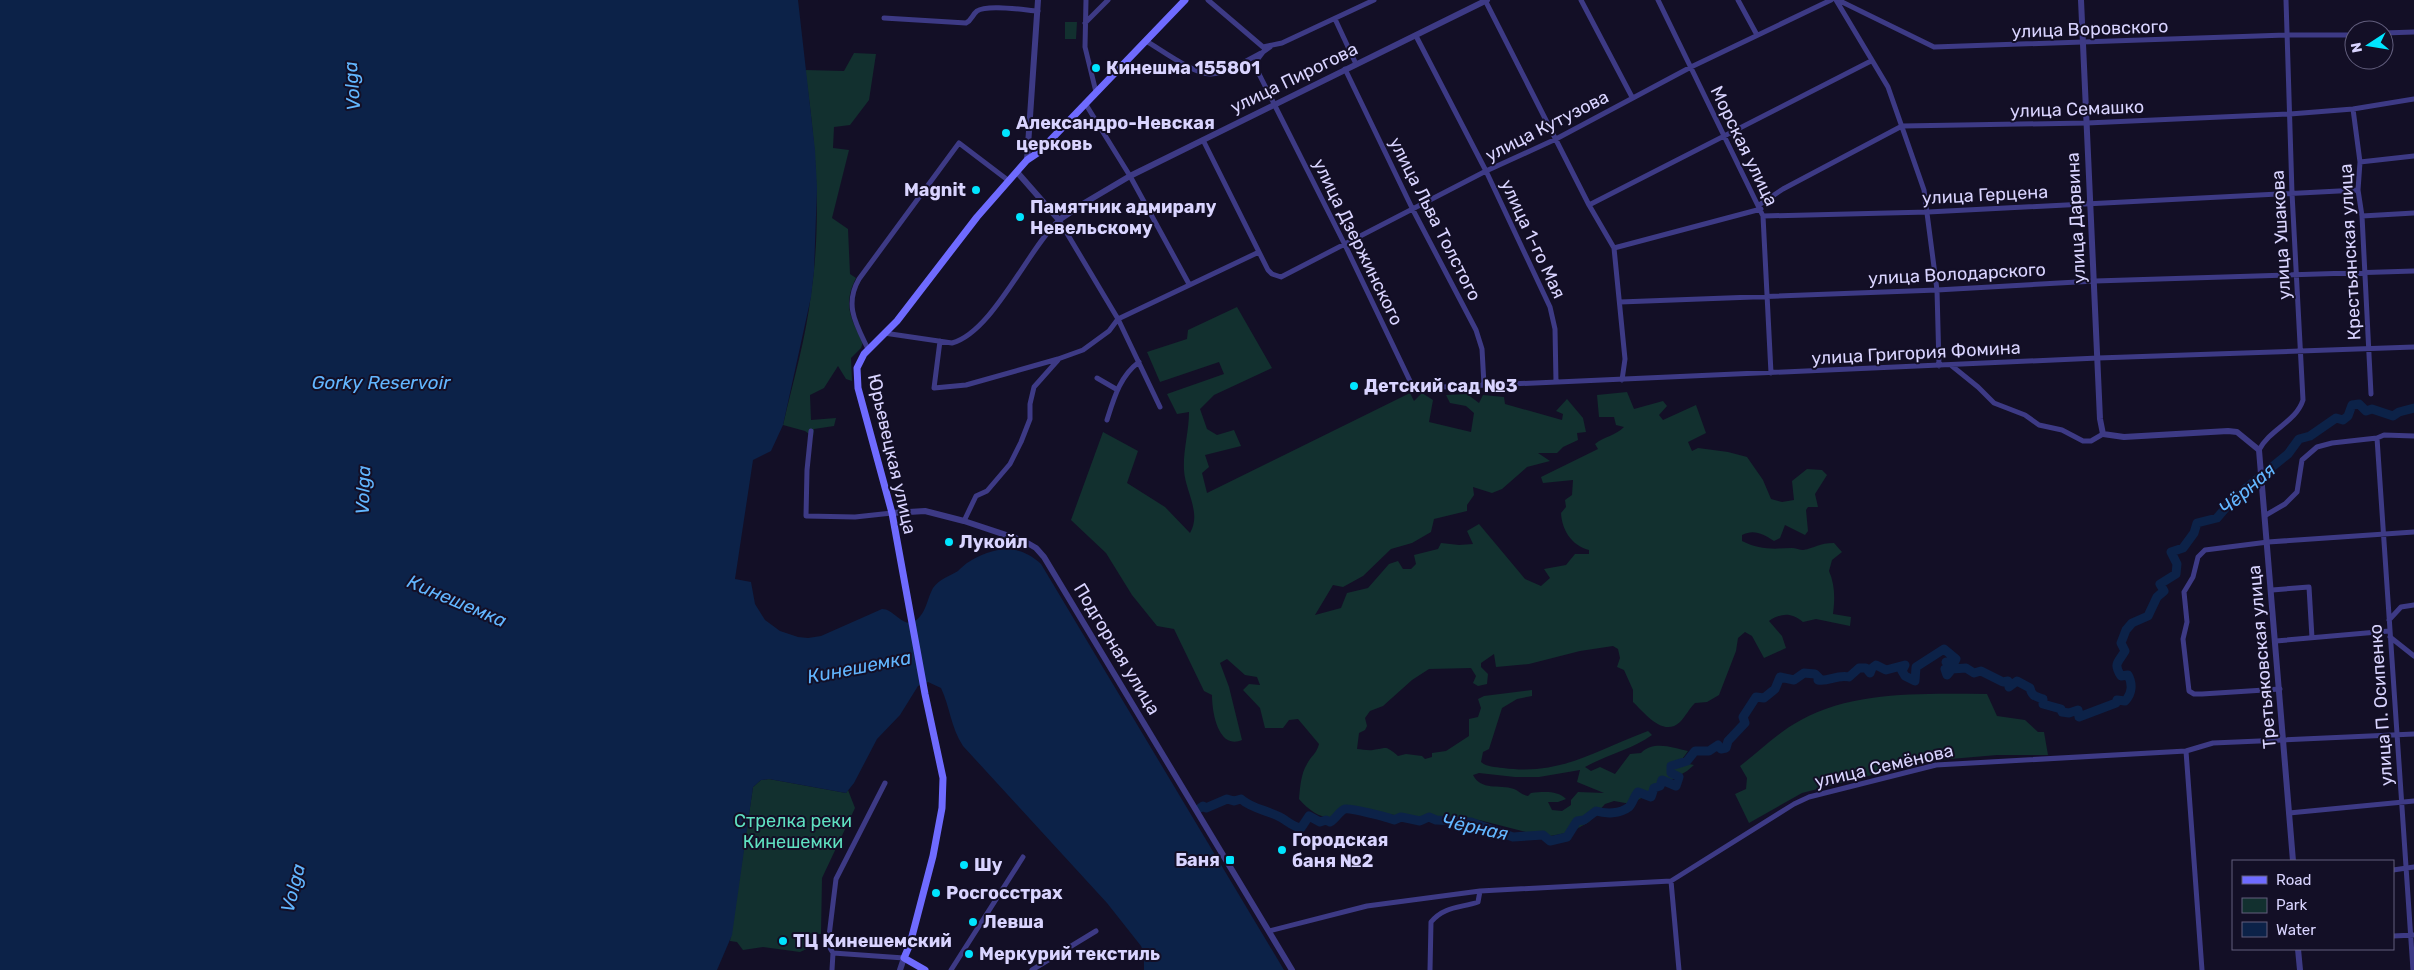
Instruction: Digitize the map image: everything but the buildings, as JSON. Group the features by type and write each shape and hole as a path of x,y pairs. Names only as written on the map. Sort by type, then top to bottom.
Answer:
{"main road":[{"name":"Юрьевецкая улица","path":"904,958 910,944 933,856 944,794 941,764 925,694 892,513 858,388 857,368 868,349 884,333 1027,160 1039,152 1185,0"},
{"path":"904,958 925,970"}],"street":[{"path":"1027,160 1038,0"},
{"path":"1086,0 1085,47 1096,92"},
{"path":"1084,24 1108,0"},
{"path":"1208,0 1257,44 1263,47 1270,47"},
{"path":"1146,41 1194,69 1209,75 1227,71 1270,47 1374,0"},
{"path":"1486,0 1589,206 1614,248 1625,359 1622,380"},
{"name":"улица Пирогова","path":"884,333 952,343 961,341 991,313 1044,236 1059,220 1080,205 1130,176 1486,0"},
{"path":"1581,0 1632,97"},
{"name":"Морская улица","path":"1658,0 1763,216 1772,373"},
{"path":"1738,0 1756,35"},
{"name":"улица Кутузова","path":"1259,252 1268,270 1276,277 1286,276 1486,171 1556,139 1691,67 1831,0"},
{"path":"1837,0 1864,44 1871,61 1885,80 1924,190 1936,290 1939,366"},
{"name":"улица Воровского","path":"1837,0 1934,47 2286,35 2344,35"},
{"name":"улица Дарвина","path":"2081,0 2100,419 2103,434"},
{"name":"улица Ушакова","path":"2260,452 2264,441 2300,409 2303,400 2292,193 2286,0"},
{"path":"884,18 966,23 971,20 975,12 984,8 1038,11"},
{"path":"1334,19 1356,64"},
{"path":"2394,33 2414,32"},
{"name":"улица 1-го Мая","path":"1416,36 1486,171 1550,307 1555,329 1556,382"},
{"name":"улица Дзержинского","path":"1263,52 1254,64 1345,245 1411,383 1420,388"},
{"path":"1589,206 1871,61"},
{"name":"улица Льва Толстого","path":"1345,69 1413,210 1476,330 1482,348 1484,385"},
{"name":"улица Семашко","path":"1760,207 1784,189 1902,126 2086,123 2290,114 2353,108 2414,99"},
{"path":"1085,103 1130,176 1189,284"},
{"name":"Крестьянская улица","path":"2353,108 2360,162 2358,190 2362,216 2371,394"},
{"path":"940,341 934,388 966,385 1083,350 1109,331 1118,319 1259,252 1203,140"},
{"path":"868,349 854,320 852,292 859,279 959,143 1009,181"},
{"path":"2360,162 2414,156"},
{"path":"1017,172 1059,220 1118,319 1160,407"},
{"name":"улица Герцена","path":"1763,216 1928,212 2091,202 2358,190"},
{"path":"1614,248 1760,207"},
{"path":"2362,216 2414,213"},
{"name":"улица Володарского","path":"1620,302 1936,290 2095,281 2414,270"},
{"name":"улица Григория Фомина","path":"1420,388 1952,366 2098,358 2414,347"},
{"path":"964,521 976,496 987,491 1010,464 1030,419 1030,404 1034,387 1058,359"},
{"path":"1107,420 1116,390 1132,367 1139,362"},
{"path":"1952,366 1994,403 2025,415 2038,425 2062,430 2076,440 2091,441 2103,434 2124,437 2228,431 2237,432 2260,452"},
{"path":"1097,378 1116,390"},
{"name":"Подгорная улица","path":"811,431 807,470 806,516 855,517 925,511 964,521 1024,541 1036,548 1044,557 1292,970"},
{"path":"2266,515 2285,504 2297,492 2299,488 2300,467 2306,455 2311,451 2332,443 2377,438 2384,435 2414,436"},
{"name":"улица П. Осипенко","path":"2377,438 2413,970"},
{"name":"Третьяковская улица","path":"2260,452 2293,860"},
{"path":"2280,689 2194,694 2189,691 2183,640 2187,622 2184,592 2193,577 2198,557 2205,550 2268,542 2414,532"},
{"path":"2272,590 2309,587 2312,638"},
{"path":"2389,620 2401,607 2414,605"},
{"path":"2276,641 2390,634 2414,656"},
{"name":"улица Семёнова","path":"1671,881 1794,804 1809,797 1896,774 1960,763 2186,752 2213,743 2284,738 2302,739 2414,734"},
{"path":"2186,752 2202,970"},
{"path":"832,970 833,953 830,948 830,936 836,880 885,783"},
{"path":"2289,813 2414,801"},
{"path":"951,970 1022,857"},
{"path":"2394,870 2414,867"},
{"path":"1269,931 1367,906 1480,891 1671,881 1679,970"},
{"path":"1430,970 1431,922 1445,910 1478,902 1480,891"},
{"path":"1032,970 1096,931"},
{"path":"2394,936 2412,935"},
{"path":"2298,950 2300,970"},
{"path":"833,953 904,958 900,970"}],"green space":[{"path":"1065,22 1077,22 1076,39 1065,39"},
{"path":"854,53 876,54 869,100 850,125 834,127 833,148 849,150 832,218 848,229 850,274 856,278 850,296 850,311 863,342 861,348 851,358 852,381 846,379 838,366 824,388 810,395 811,420 836,418 834,426 814,429 813,437 805,431 783,425 809,310 816,238 815,154 805,70 844,71"},
{"path":"1237,307 1272,368 1214,395 1200,409 1207,429 1217,435 1234,430 1241,446 1205,455 1209,467 1202,473 1207,493 1410,393 1414,401 1422,393 1433,400 1429,422 1471,432 1474,413 1466,406 1450,403 1446,395 1467,394 1479,403 1483,395 1504,397 1505,404 1562,420 1563,414 1556,411 1567,399 1583,418 1586,432 1577,433 1578,440 1563,447 1557,453 1538,453 1550,461 1527,467 1502,489 1492,493 1473,487 1474,495 1467,505 1467,511 1434,519 1431,532 1412,543 1391,549 1363,576 1343,587 1333,585 1315,615 1341,608 1347,593 1368,588 1389,564 1398,561 1403,569 1411,569 1416,564 1414,555 1438,549 1441,543 1473,544 1467,531 1479,524 1525,579 1541,586 1550,578 1544,569 1566,565 1575,554 1589,554 1589,550 1572,541 1563,525 1561,513 1566,507 1565,500 1572,495 1573,480 1543,483 1541,477 1598,449 1595,444 1624,427 1616,425 1614,417 1599,417 1597,395 1627,392 1634,409 1663,401 1667,406 1659,415 1663,420 1696,405 1706,433 1688,442 1692,451 1698,448 1747,457 1763,480 1771,499 1782,502 1794,500 1792,481 1807,469 1822,470 1827,475 1815,494 1818,507 1808,507 1806,510 1808,531 1805,535 1785,525 1780,538 1774,541 1762,534 1751,532 1742,535 1742,541 1772,549 1792,548 1803,550 1834,543 1842,552 1832,560 1829,571 1834,592 1833,614 1851,617 1850,626 1816,619 1803,622 1790,615 1778,616 1769,621 1782,636 1786,648 1764,658 1752,636 1745,632 1738,638 1736,651 1719,695 1707,702 1695,703 1680,722 1674,726 1667,727 1654,722 1633,702 1633,690 1624,670 1617,667 1620,658 1618,649 1613,646 1580,651 1529,664 1496,667 1494,654 1481,663 1481,667 1488,674 1487,684 1478,686 1473,683 1476,676 1471,668 1429,669 1412,680 1383,706 1370,711 1365,718 1367,726 1365,730 1359,733 1357,749 1386,748 1398,756 1406,754 1422,756 1425,759 1432,757 1432,753 1446,751 1469,736 1469,719 1478,717 1481,708 1478,699 1484,696 1532,690 1532,696 1517,699 1502,708 1489,749 1483,752 1481,762 1483,764 1494,767 1524,769 1561,765 1578,760 1648,731 1652,735 1645,740 1585,767 1591,771 1600,767 1615,774 1630,754 1641,753 1652,747 1664,746 1688,751 1680,762 1694,765 1687,771 1631,804 1614,801 1605,804 1589,822 1571,832 1545,837 1479,820 1402,816 1350,809 1336,817 1317,814 1299,799 1303,772 1319,744 1298,719 1289,720 1283,728 1265,728 1260,708 1243,690 1249,684 1260,685 1257,677 1245,675 1227,659 1220,663 1229,687 1242,740 1234,742 1227,740 1218,728 1215,719 1212,695 1204,691 1174,629 1157,626 1132,595 1106,553 1071,520 1103,432 1138,451 1127,483 1165,507 1190,533 1193,525 1194,510 1184,470 1189,412 1177,414 1167,394 1224,374 1219,362 1160,382 1147,352 1187,339 1188,330","holes":["1580,770 1577,782 1604,793 1578,792 1571,800 1571,805 1562,811 1552,810 1548,802 1558,802 1566,799 1558,794 1540,792 1531,793 1528,796 1514,789 1486,785 1476,780 1473,775 1479,773 1515,777 1539,777"]},
{"path":"1987,694 1997,716 2025,720 2038,732 2044,732 2048,755 1997,755 1927,761 1802,793 1749,823 1735,794 1746,789 1747,778 1740,766 1785,730 1822,710 1845,703 1892,696"},
{"name":"Стрелка реки Кинешемки","path":"769,779 846,793 848,790 855,808 822,878 821,934 818,934 817,946 800,952 763,947 743,950 737,942 730,941 753,787 761,780"}],"water":[{"name":"Gorky Reservoir","path":"0,0 798,0 815,150 817,188 814,271 811,297 783,425 771,451 753,460 735,579 751,582 755,604 765,620 780,631 808,638 821,636 882,609 889,611 903,621 911,623 923,613 935,585 976,558 995,550 1005,549 1023,552 1032,557 1041,564 1284,970 1144,970 1144,953 1141,946 1107,903 963,746 956,732 941,688 928,682 918,686 900,715 877,739 854,783 846,793 769,779 761,780 753,787 732,935 717,970 0,970"}],"waterway":[{"name":"Чёрная","path":"1200,808 1203,806 1206,808 1227,799 1234,801 1241,799 1301,828 1309,816 1320,822 1326,820 1330,822 1343,810 1348,809 1394,820 1401,817 1420,821 1429,817 1436,820 1471,822 1513,837 1543,835 1550,841 1567,837 1577,821 1584,820 1596,811 1613,813 1629,807 1638,792 1651,797 1654,788 1660,786 1662,780 1676,786 1679,777 1671,773 1671,766 1687,761 1695,751 1709,751 1718,745 1721,749 1726,748 1728,741 1745,723 1743,717 1756,697 1764,698 1775,689 1780,677 1794,680 1804,673 1815,674 1819,678 1818,680 1826,680 1841,676 1849,677 1859,668 1866,668 1870,673 1876,665 1886,670 1905,665 1902,671 1905,676 1915,681 1916,667 1944,649 1956,659 1954,663 1946,662 1950,667 1945,669 1947,675 1952,669 1966,668 1974,673 1981,671 2003,682 2008,681 2009,687 2017,681 2030,688 2035,696 2043,699 2043,704 2061,709 2062,712 2069,713 2078,710 2079,717 2116,703 2117,700 2125,701 2129,695 2131,689 2130,678 2128,675 2121,676 2117,668 2125,651 2121,643 2126,630 2132,623 2148,616 2157,597 2164,591 2160,584 2176,574 2177,564 2171,552 2183,548 2194,533 2197,523 2217,518 2234,498 2244,492 2245,489 2288,454 2299,439 2310,436 2336,418 2343,420 2348,416 2352,405 2359,404 2366,411 2372,409 2393,416 2399,412 2414,408"}],"place":[{"name":"Кинешма 155801","path":"1096,68"},
{"name":"Александро-Невская церковь","path":"1006,133"},
{"name":"Magnit","path":"976,190"},
{"name":"Памятник адмиралу Невельскому","path":"1020,217"},
{"name":"Детский сад №3","path":"1354,386"},
{"name":"Лукойл","path":"949,542"},
{"name":"Городская баня №2","path":"1282,850"},
{"name":"Баня","path":"1230,860"},
{"name":"Шу","path":"964,865"},
{"name":"Росгосстрах","path":"936,893"},
{"name":"Левша","path":"973,922"},
{"name":"ТЦ Кинешемский","path":"783,941"},
{"name":"Меркурий текстиль","path":"969,954"}],"water label":[{"name":"Volga","path":"352,86"},
{"name":"Volga","path":"363,490"},
{"name":"Кинешемка","path":"457,601"},
{"name":"Кинешемка","path":"859,667"},
{"name":"Volga","path":"293,888"}]}
